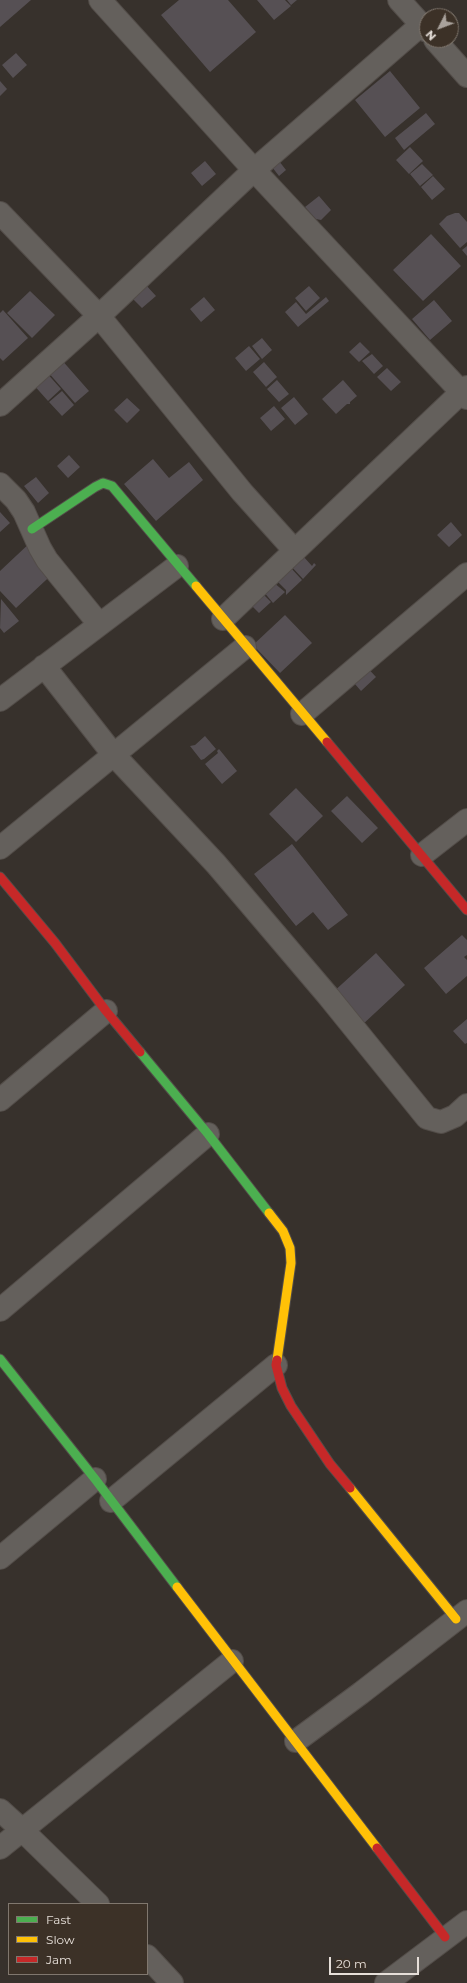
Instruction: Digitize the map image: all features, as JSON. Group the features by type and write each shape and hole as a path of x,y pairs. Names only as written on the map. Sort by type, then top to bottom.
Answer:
{"street":[{"path":"100,0 254,170 465,392 223,619"},
{"path":"399,0 419,22"},
{"path":"0,405 99,316 254,170 419,39"},
{"path":"442,48 467,76"},
{"path":"0,213 99,316 242,492 295,551"},
{"path":"32,529 94,486 103,483 112,486 177,566 467,910"},
{"path":"0,484 16,500 24,512 47,560 99,624"},
{"path":"0,700 177,566"},
{"path":"302,714 467,574"},
{"path":"0,848 245,647"},
{"path":"44,666 113,754 216,864 329,997 427,1118 441,1122 455,1116 467,1105"},
{"path":"422,855 467,820"},
{"path":"0,877 54,942 106,1011 208,1134 283,1231 290,1248 291,1263 276,1365 282,1388 291,1406 330,1464 462,1615 362,1693 296,1741"},
{"path":"0,1100 106,1011"},
{"path":"0,1310 208,1134"},
{"path":"0,1359 95,1479 110,1501 232,1661 296,1741 445,1937"},
{"path":"110,1501 276,1365"},
{"path":"0,1558 95,1479"},
{"path":"0,1848 232,1661"},
{"path":"0,1810 97,1903"},
{"path":"386,1983 445,1937 467,1922"},
{"path":"148,1957 172,1983"}],"building":[{"path":"0,0 31,0 0,27"},
{"path":"179,0 228,0 256,32 210,72 161,15"},
{"path":"257,0 285,0 291,6 274,20"},
{"path":"287,0 297,0 291,5"},
{"path":"16,53 27,65 13,78 2,65"},
{"path":"390,71 420,108 385,137 355,100"},
{"path":"0,81 7,89 0,96"},
{"path":"426,113 435,124 404,150 395,138"},
{"path":"410,147 423,161 409,174 396,160"},
{"path":"205,161 216,174 202,186 191,173"},
{"path":"279,161 286,170 279,176 272,167"},
{"path":"422,164 433,175 420,186 410,174"},
{"path":"433,176 445,189 432,200 421,187"},
{"path":"319,196 331,210 321,220 316,219 305,207"},
{"path":"459,213 467,222 467,242 460,248 439,224 447,216"},
{"path":"431,234 461,266 423,301 393,270"},
{"path":"467,246 467,256 462,250"},
{"path":"145,284 156,296 142,308 130,296"},
{"path":"309,286 320,298 306,311 295,298"},
{"path":"30,291 55,315 32,338 7,313"},
{"path":"204,297 215,310 201,322 190,309"},
{"path":"326,297 329,301 298,327 285,312 296,302 306,314"},
{"path":"434,300 452,321 430,340 412,319"},
{"path":"3,310 28,338 3,361 0,358 0,313"},
{"path":"262,338 272,350 262,359 252,346"},
{"path":"360,342 370,352 359,362 349,352"},
{"path":"249,346 260,359 246,371 235,358"},
{"path":"372,354 383,366 374,374 362,361"},
{"path":"60,358 89,391 75,403 47,371"},
{"path":"264,362 277,377 266,387 253,372"},
{"path":"387,368 401,382 391,391 377,377"},
{"path":"45,371 61,389 48,401 32,383"},
{"path":"277,380 289,394 279,402 267,389"},
{"path":"343,380 357,396 350,402 350,404 347,404 336,414 322,399"},
{"path":"62,391 74,405 62,416 49,402"},
{"path":"294,397 308,414 295,425 281,408"},
{"path":"127,398 140,410 127,423 114,410"},
{"path":"274,406 285,419 271,431 260,418"},
{"path":"69,455 80,467 68,478 57,466"},
{"path":"153,459 169,478 189,462 203,480 156,521 124,484"},
{"path":"36,477 49,493 38,503 24,486"},
{"path":"0,512 10,523 0,532"},
{"path":"451,522 462,535 449,547 437,535"},
{"path":"33,540 60,567 16,608 0,591 0,571"},
{"path":"303,556 312,566 314,563 316,565 303,579 290,565"},
{"path":"291,568 302,580 286,595 286,590 275,579"},
{"path":"273,582 285,592 273,603 263,591"},
{"path":"262,593 271,602 259,613 250,604"},
{"path":"1,599 19,621 4,633 0,628"},
{"path":"285,615 312,643 280,673 253,645"},
{"path":"363,663 376,677 361,691 348,676"},
{"path":"205,736 216,749 201,760 190,746 195,745"},
{"path":"219,749 237,771 222,784 205,764 218,753 217,751"},
{"path":"296,788 323,816 296,842 269,814"},
{"path":"347,796 378,828 362,843 331,811"},
{"path":"292,844 348,915 328,930 313,912 296,926 254,874"},
{"path":"462,935 467,940 467,955 464,957 467,960 467,976 446,994 424,968"},
{"path":"376,953 405,985 361,1026 331,994"},
{"path":"467,1019 467,1043 465,1044 453,1031"}],"traffic: fast":[{"path":"32,529 95,487 103,483 112,486 196,586"},
{"path":"140,1052 208,1134 269,1213"},
{"path":"0,1359 95,1479 177,1587"}],"traffic: slow":[{"path":"196,586 327,742"},
{"path":"269,1213 283,1231 290,1248 291,1263 277,1360"},
{"path":"350,1488 456,1619"},
{"path":"177,1587 377,1848"}],"traffic: jam":[{"path":"327,742 467,910"},
{"path":"0,877 55,943 106,1011 140,1052"},
{"path":"277,1360 276,1365 282,1388 291,1406 330,1464 350,1488"},
{"path":"377,1848 445,1937"}]}
